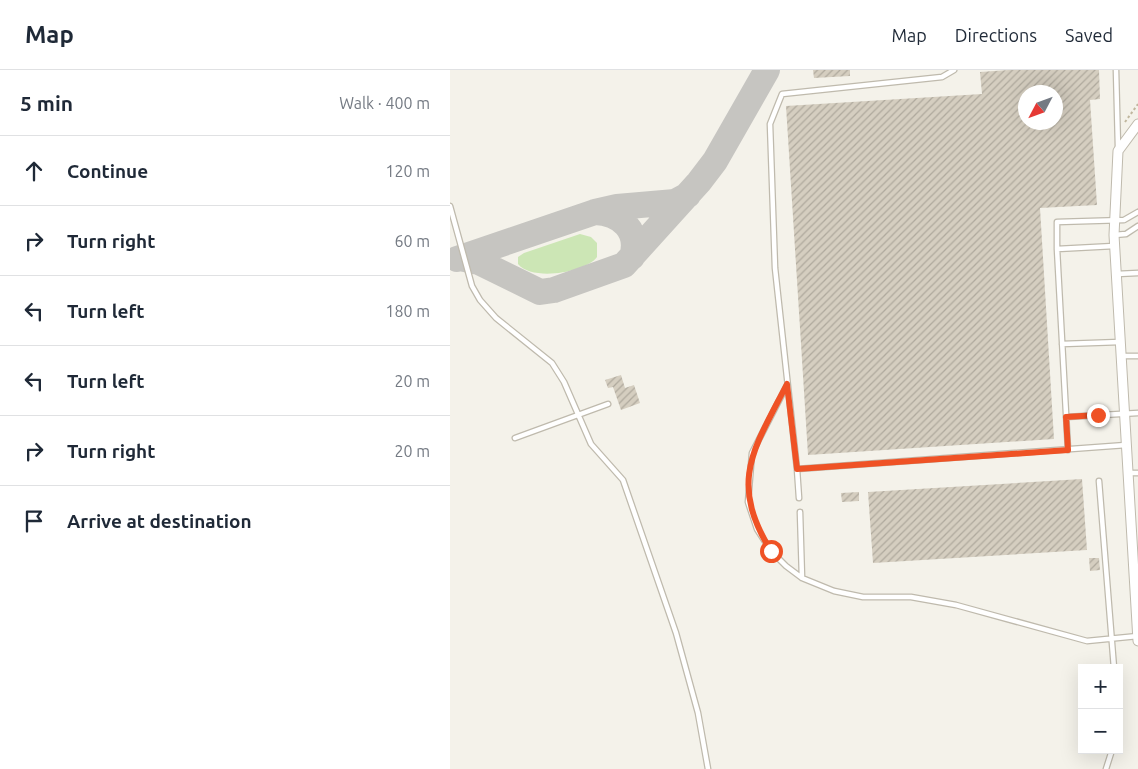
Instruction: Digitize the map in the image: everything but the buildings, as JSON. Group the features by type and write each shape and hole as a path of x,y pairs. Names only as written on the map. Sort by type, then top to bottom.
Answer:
{"street":[{"path":"1138,124 1118,151 1114,221 1126,445 1135,536 1138,641"}],"lane":[{"path":"799,498 775,268 770,124 782,94 942,77 954,70"},
{"path":"1116,70 1118,151"},
{"path":"450,206 472,286 480,300 496,318 552,363 564,382 590,444 623,480 676,634 698,713 708,769"},
{"path":"1068,450 1057,222 1124,220 1138,212"},
{"path":"1114,234 1126,234 1138,226"},
{"path":"1058,249 1114,246"},
{"path":"1116,274 1138,273"},
{"path":"1062,344 1120,342"},
{"path":"1121,356 1138,356"},
{"path":"787,384 752,453 748,502 757,529 771,551 802,578 834,590 863,597 911,596 956,605 1087,641 1138,636"},
{"path":"515,438 608,404"},
{"path":"1066,417 1138,413"},
{"path":"797,469 1126,445"},
{"path":"1128,473 1138,472"},
{"path":"1099,481 1114,664"},
{"path":"800,512 802,578"},
{"path":"1106,769 1111,754"}],"path":[{"path":"1118,129 1138,104"}],"green space":[{"path":"580,234 591,237 597,243 597,257 582,267 571,271 547,274 535,273 518,264 518,257 524,253"}],"taxiway":[{"path":"460,258 479,262 540,292 554,290 624,265 699,182 715,161 767,70"},
{"path":"457,259 595,212 617,207 675,202 688,195"},
{"path":"595,212 613,216 626,225 633,239 632,257"}],"route":[{"path":"771,551 757,529 748,502 749,476 752,453 787,384 797,469 1068,450 1066,417 1098,415"}]}
